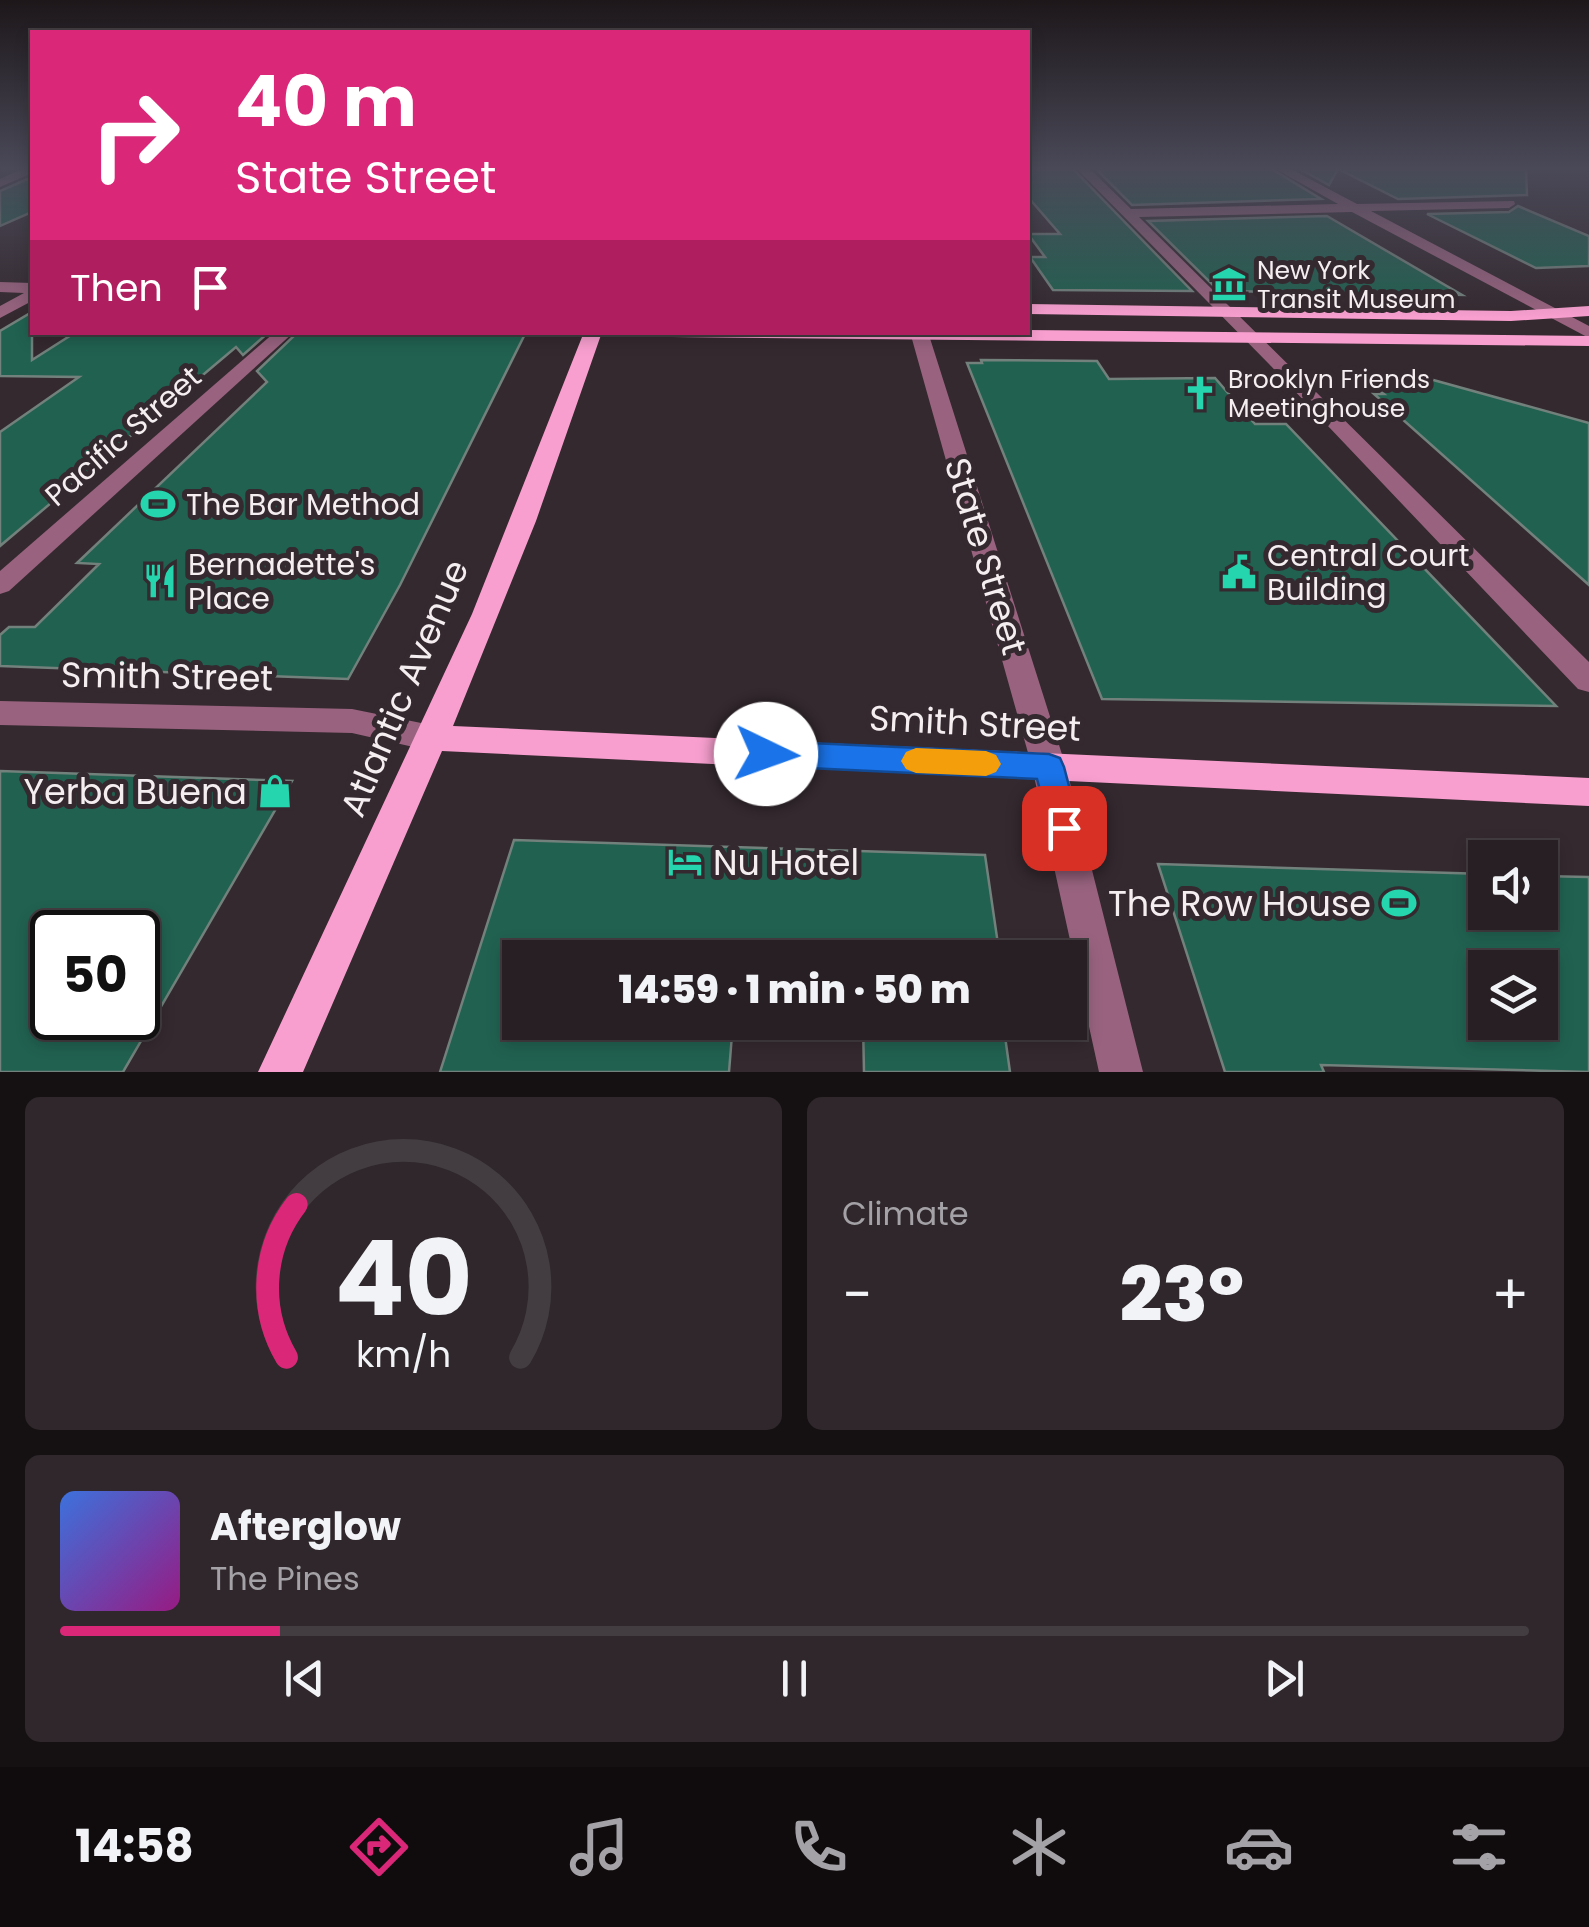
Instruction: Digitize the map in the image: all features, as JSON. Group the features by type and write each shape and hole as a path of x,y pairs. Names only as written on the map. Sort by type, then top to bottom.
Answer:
{"main road":[{"path":"1030,309 1554,315 1589,312"},
{"name":"Atlantic Avenue","path":"280,1072 431,738 554,443 592,335"},
{"path":"1004,335 1589,342"},
{"name":"Smith Street","path":"431,738 1589,792"}],"street":[{"path":"1133,218 1589,681"},
{"path":"1371,218 1589,333"},
{"path":"0,288 30,291"},
{"path":"0,313 30,292"},
{"name":"Pacific Street","path":"0,585 283,335"},
{"name":"State Street","path":"920,335 1049,767 1120,1072"},
{"name":"Smith Street","path":"0,712 352,721 431,738"}],"building":[{"path":"0,218 18,218 0,226"},
{"path":"1046,218 1121,218 1192,291 1053,290 1030,257 1045,257 1030,234 1060,234"},
{"path":"1330,218 1462,295 1219,291 1148,221"},
{"path":"1435,218 1546,218 1589,236 1589,266 1536,268"},
{"path":"30,313 32,360 71,335 266,335 243,355 236,347 0,546 0,432 79,377 0,376 0,331"},
{"path":"295,335 525,335 400,585 348,679 0,666 0,635 9,627 35,627 99,564 77,563 267,382 257,371"},
{"name":"Central Court Building","path":"981,360 1097,361 1109,379 1215,378 1255,424 1286,424 1556,706 1102,699 967,363 982,363"},
{"path":"1358,371 1424,381 1426,378 1589,423 1589,585 1374,394 1384,394"},
{"path":"0,771 292,781 160,1008 160,910 30,910 30,1040 142,1040 123,1072 0,1072"},
{"path":"514,840 985,855 997,940 502,940 502,1040 732,1040 729,1072 440,1072"},
{"path":"1158,864 1468,873 1468,930 1558,930 1558,876 1589,877 1589,1072 1321,1065 1324,1072 1225,1072"},
{"path":"863,1040 1006,1040 1010,1072 864,1072"}],"slow traffic":[{"path":"916,761 986,764"}],"place":[{"name":"New York Transit Museum","path":"1229,284"},
{"name":"Brooklyn Friends Meetinghouse","path":"1200,393"},
{"name":"The Bar Method","path":"158,504"},
{"name":"Central Court Building","path":"1239,572"},
{"name":"Bernadette's Place","path":"160,581"},
{"name":"Yerba Buena","path":"275,791"},
{"name":"Nu Hotel","path":"685,862"},
{"name":"The Row House","path":"1399,903"}],"route":[{"path":"766,754 1049,767 1064,828"}]}
